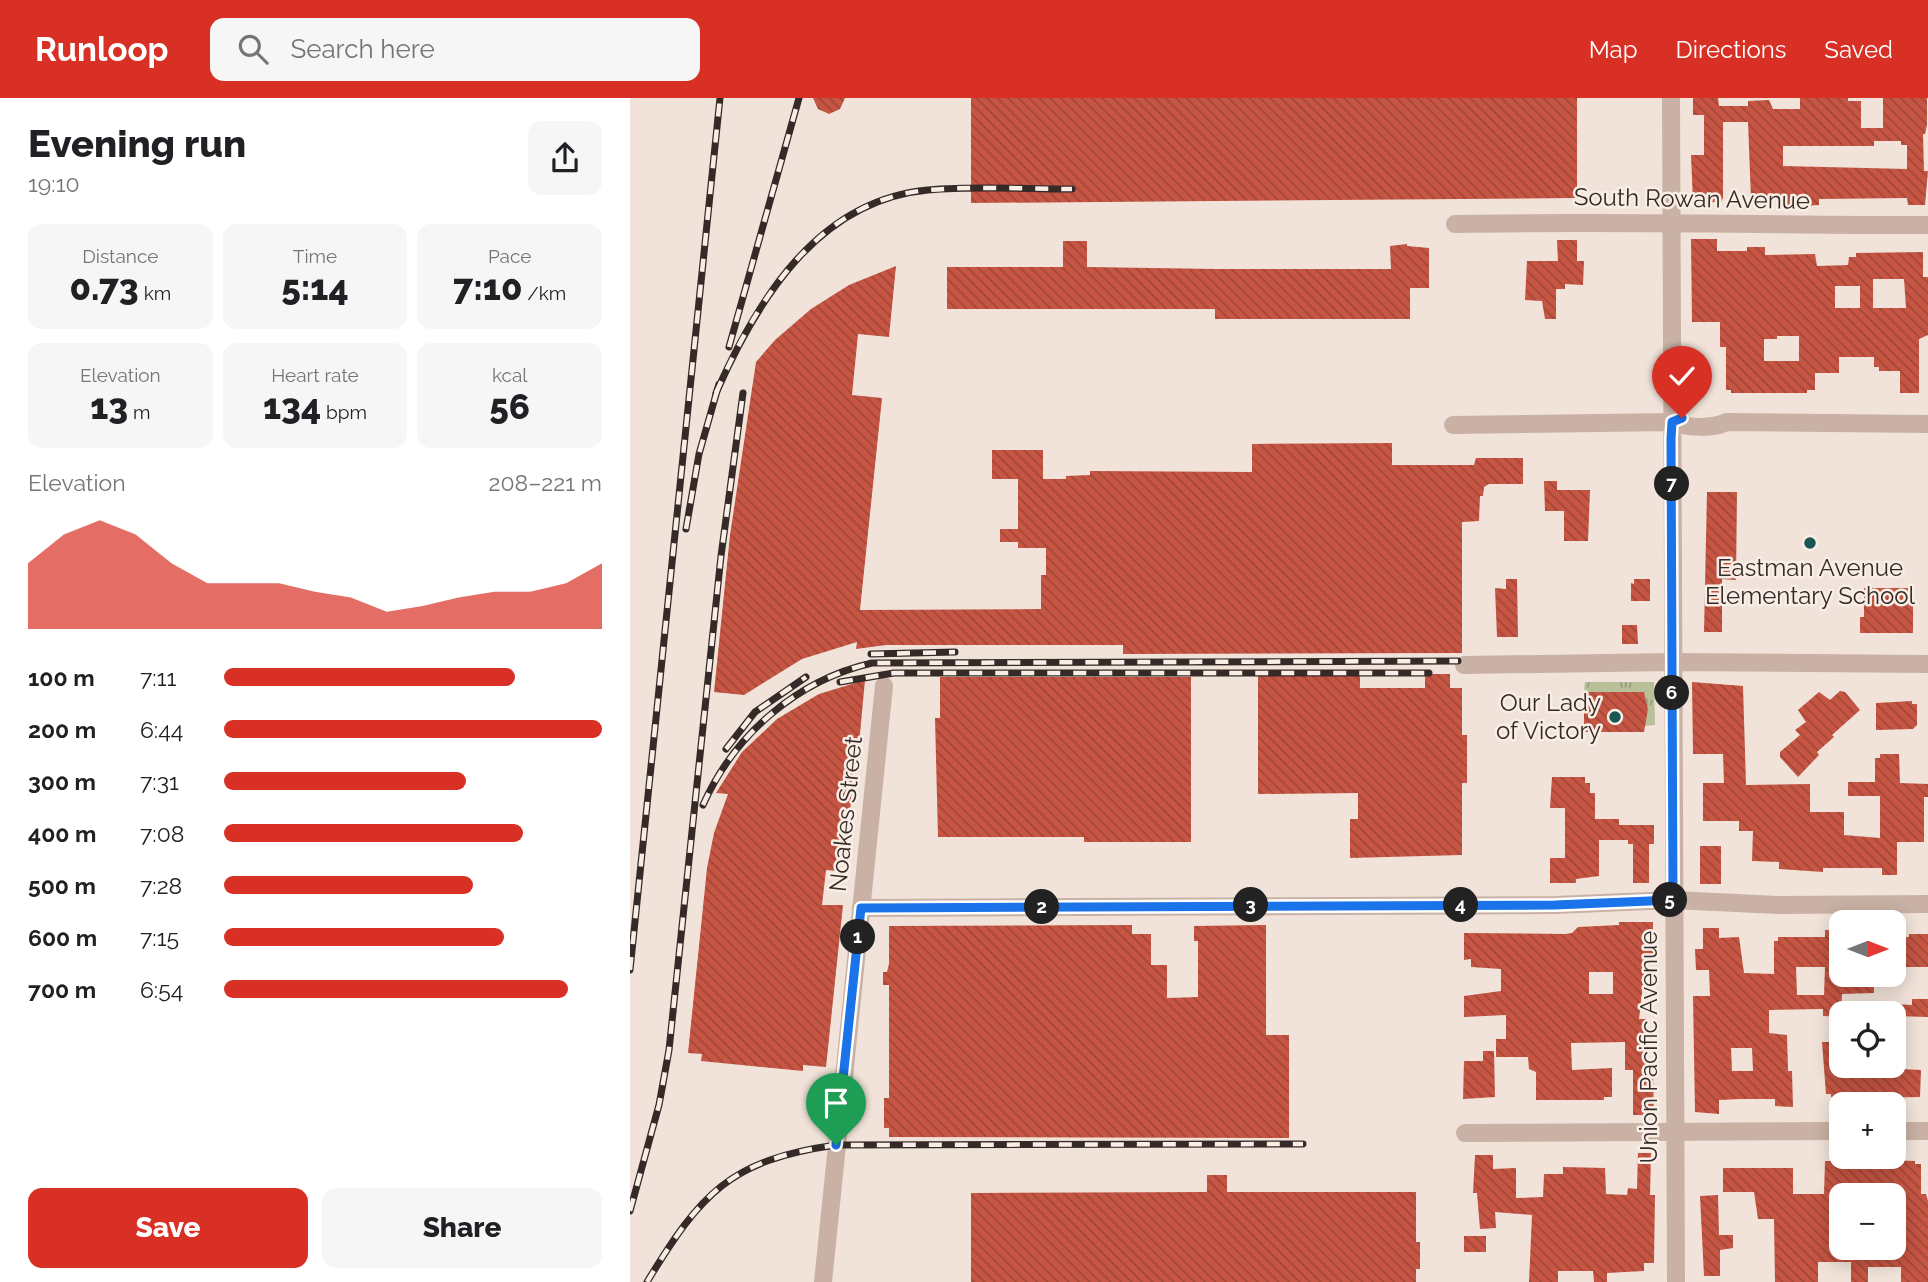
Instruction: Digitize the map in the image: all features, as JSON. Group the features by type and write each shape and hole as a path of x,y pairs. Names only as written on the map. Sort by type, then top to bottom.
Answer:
{"street":[{"name":"Union Pacific Avenue","path":"1671,98 1676,1282"},
{"name":"South Rowan Avenue","path":"1455,224 1604,221 1671,225 1928,225"},
{"path":"1453,425 1672,422 1682,418 1720,418 1727,422 1928,424"},
{"path":"1464,665 1672,662 1928,664"},
{"name":"Noakes Street","path":"823,1282 884,686"},
{"path":"861,908 1555,905 1673,900 1778,905 1928,904"},
{"path":"1465,1133 1829,1131"},
{"path":"1906,1131 1928,1131"}],"green space":[{"path":"1585,682 1654,682 1655,725 1644,726 1648,709 1644,692 1584,692"}],"building":[{"path":"813,98 845,98 840,109 829,114 818,109"},
{"path":"971,98 1577,98 1577,198 971,203"},
{"path":"1693,98 1718,98 1719,106 1748,106 1748,101 1769,100 1773,109 1800,109 1800,98 1848,98 1848,101 1861,101 1861,128 1883,128 1883,98 1927,98 1927,125 1923,134 1924,171 1928,171 1925,205 1908,205 1907,198 1819,199 1819,205 1801,206 1780,204 1780,199 1751,199 1748,122 1723,122 1721,202 1693,203 1691,155 1704,155 1704,115 1693,115","holes":["1874,141 1901,141 1901,145 1907,145 1907,169 1783,166 1783,146 1874,146"]},
{"path":"1691,239 1717,239 1717,251 1747,251 1747,247 1765,247 1765,255 1815,254 1817,266 1848,265 1849,257 1856,257 1856,253 1923,252 1923,277 1928,277 1928,335 1919,339 1919,393 1900,393 1900,371 1879,371 1879,367 1874,367 1874,357 1839,357 1839,373 1815,373 1815,390 1807,390 1807,393 1731,393 1731,390 1726,390 1726,347 1720,347 1720,322 1692,322","holes":["1873,279 1904,279 1906,308 1873,308","1835,286 1860,286 1860,308 1835,308","1777,336 1799,336 1799,361 1764,361 1764,339 1777,339"]},
{"path":"1557,240 1577,240 1577,261 1584,261 1583,285 1565,284 1565,289 1556,289 1556,319 1545,319 1542,301 1525,300 1527,261 1558,261"},
{"path":"1063,241 1087,241 1087,267 1216,269 1391,269 1390,246 1407,244 1429,248 1429,288 1410,288 1410,319 1215,319 1215,309 947,309 947,267 1063,267"},
{"path":"896,266 889,337 858,334 852,395 882,398 860,610 1041,609 1041,575 1046,575 1046,548 1018,548 1018,542 1000,542 1000,529 1018,529 1018,479 992,479 992,450 1043,450 1043,479 1066,479 1066,476 1090,475 1090,471 1252,472 1252,444 1392,443 1392,465 1474,465 1476,458 1523,458 1523,484 1489,484 1484,487 1483,496 1480,496 1479,521 1462,522 1462,653 1123,654 1123,645 886,645 856,649 857,642 802,659 744,695 714,692 730,535 756,362 775,340 811,309 849,285"},
{"path":"1544,481 1557,481 1557,490 1590,490 1588,541 1564,541 1564,511 1545,511"},
{"path":"1707,492 1737,492 1736,580 1722,579 1722,632 1704,632"},
{"path":"1506,579 1517,579 1518,637 1497,637 1495,588 1506,589"},
{"path":"1634,579 1650,579 1650,601 1631,601 1631,583 1634,584"},
{"path":"1864,588 1913,588 1913,633 1860,633 1860,617 1864,617"},
{"path":"1622,625 1637,625 1638,644 1622,644"},
{"path":"1425,674 1450,674 1450,688 1462,688 1462,735 1467,735 1467,783 1462,783 1462,855 1350,858 1350,819 1358,819 1358,793 1258,794 1258,676 1360,676 1360,688 1425,688"},
{"path":"940,677 1191,677 1191,842 1084,842 1084,837 938,837 935,718 940,718"},
{"path":"865,680 858,755 854,755 847,858 840,857 838,871 826,870 822,905 843,905 826,1067 803,1065 803,1071 701,1061 702,1054 688,1053 707,868 714,833 728,794 716,793 742,752 777,719 819,694"},
{"path":"1692,682 1743,686 1746,785 1810,784 1810,812 1844,812 1844,835 1880,838 1880,796 1848,796 1848,782 1875,782 1875,758 1880,758 1880,754 1899,754 1900,783 1928,784 1928,797 1924,797 1924,842 1897,842 1897,875 1882,875 1882,868 1823,868 1823,872 1779,869 1779,862 1752,861 1753,831 1739,831 1739,821 1703,821 1703,783 1724,783 1723,754 1693,754"},
{"path":"1840,691 1845,692 1860,710 1832,735 1834,737 1817,752 1819,755 1798,777 1780,757 1780,752 1800,735 1795,730 1806,722 1798,710 1819,692 1830,700"},
{"name":"Our Lady of Victory","path":"1584,692 1644,692 1648,709 1644,732 1584,732"},
{"path":"1912,701 1912,704 1917,704 1917,725 1913,729 1876,730 1876,703"},
{"path":"1552,777 1585,777 1585,783 1590,783 1590,793 1595,793 1595,819 1619,819 1619,825 1654,825 1654,844 1649,844 1649,883 1633,883 1633,844 1628,844 1628,840 1599,840 1599,876 1576,879 1576,883 1550,883 1550,858 1565,858 1565,808 1550,808"},
{"path":"1700,846 1721,846 1721,884 1700,884"},
{"path":"1619,922 1653,922 1653,957 1647,957 1647,975 1644,975 1639,1019 1646,1019 1648,1029 1648,1075 1653,1075 1654,1115 1633,1115 1633,1070 1625,1070 1625,1042 1571,1043 1572,1070 1612,1068 1612,1097 1604,1097 1604,1100 1536,1100 1536,1072 1529,1069 1528,1057 1496,1057 1496,1039 1506,1039 1506,1015 1464,1017 1464,996 1501,991 1501,969 1471,967 1471,959 1464,960 1464,933 1565,934 1572,933 1578,927 1619,925","holes":["1589,972 1613,972 1613,994 1589,994"]},
{"path":"1132,925 1132,934 1151,934 1151,965 1167,965 1167,998 1198,997 1198,941 1194,941 1194,926 1266,925 1266,1035 1289,1035 1289,1138 889,1137 889,1128 884,1128 884,1098 889,1098 889,985 883,985 883,972 887,972 889,964 889,926"},
{"path":"1703,928 1719,928 1719,938 1739,937 1744,973 1774,974 1774,941 1778,941 1778,937 1825,937 1825,930 1829,930 1829,987 1874,987 1874,993 1842,994 1842,1001 1829,1001 1829,1016 1823,1016 1823,1009 1769,1010 1769,1033 1787,1035 1793,1107 1775,1106 1775,1099 1719,1100 1719,1114 1695,1112 1693,996 1710,996 1709,970 1696,970 1695,949 1703,949","holes":["1796,967 1825,967 1824,995 1797,995","1731,1048 1752,1048 1753,1071 1732,1071"]},
{"path":"1909,934 1928,934 1928,967 1906,967 1906,937 1909,937"},
{"path":"1912,999 1928,999 1928,1017 1906,1016 1906,1005 1912,1005"},
{"path":"1822,1042 1829,1042 1829,1078 1906,1078 1906,1069 1921,1070 1920,1097 1906,1097 1906,1092 1826,1094"},
{"path":"1483,1051 1494,1051 1495,1097 1463,1099 1464,1061 1483,1061"},
{"path":"1638,1153 1651,1153 1650,1195 1655,1195 1654,1263 1644,1263 1644,1271 1607,1273 1607,1282 1594,1282 1593,1271 1558,1271 1558,1282 1529,1282 1532,1215 1495,1212 1496,1228 1480,1229 1477,1193 1473,1193 1475,1155 1493,1155 1493,1169 1516,1168 1516,1198 1543,1197 1544,1174 1563,1174 1563,1167 1605,1168 1606,1194 1627,1195 1628,1188 1637,1189"},
{"path":"1825,1161 1829,1161 1829,1169 1906,1169 1906,1161 1921,1164 1921,1194 1926,1194 1928,1201 1928,1282 1901,1282 1901,1267 1868,1267 1868,1282 1851,1282 1851,1262 1818,1262 1818,1282 1775,1282 1774,1219 1758,1219 1754,1192 1723,1192 1723,1168 1793,1168 1793,1194 1824,1194"},
{"path":"1207,1175 1227,1175 1227,1192 1416,1192 1416,1242 1420,1242 1420,1269 1416,1269 1416,1282 971,1282 971,1193 1207,1192"},
{"path":"1718,1195 1719,1235 1733,1235 1733,1248 1720,1250 1720,1276 1704,1276 1700,1196"},
{"path":"1464,1236 1486,1236 1486,1252 1464,1252"}],"railway":[{"path":"630,970 720,98"},
{"path":"729,347 799,98"},
{"path":"716,393 750,324 771,291 795,261 823,235 854,213 889,198 928,190 1072,189"},
{"path":"686,529 699,454 719,384"},
{"path":"630,1211 659,1105 669,1050 721,556 743,393"},
{"path":"871,654 955,652"},
{"path":"703,805 732,756 771,714 818,683 844,671 872,663 1458,661"},
{"path":"840,682 894,673 1429,673"},
{"path":"726,749 755,712 806,677"},
{"path":"647,1282 684,1225 722,1186 744,1171 769,1160 800,1152 836,1145 1303,1144"}],"place":[{"name":"Eastman Avenue Elementary School","path":"1810,543"},
{"name":"Our Lady of Victory","path":"1615,717"}],"route":[{"path":"836,1145 861,908 1555,905 1673,900 1671,439 1672,422 1682,418"}]}
